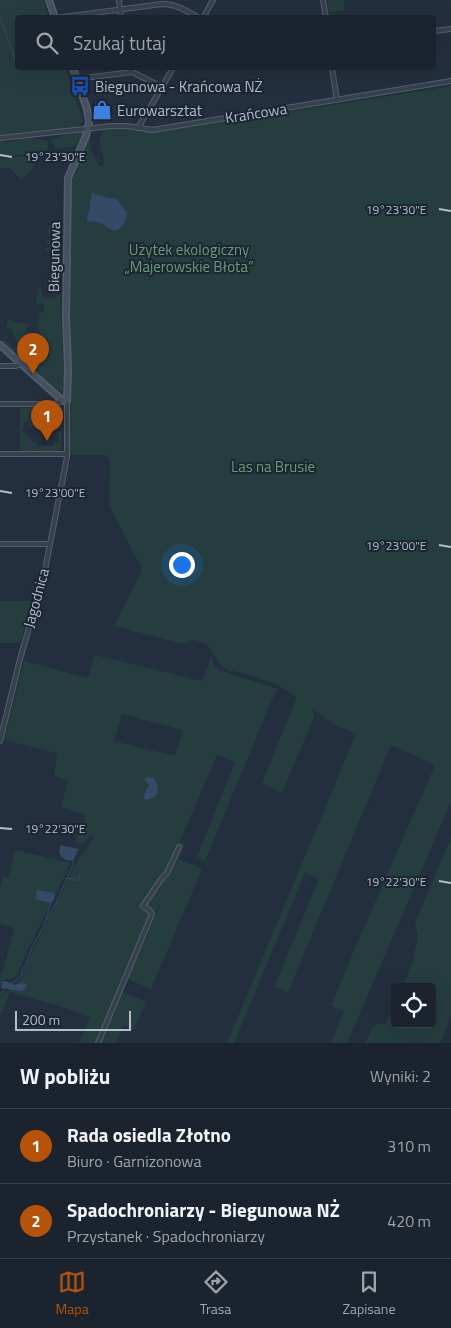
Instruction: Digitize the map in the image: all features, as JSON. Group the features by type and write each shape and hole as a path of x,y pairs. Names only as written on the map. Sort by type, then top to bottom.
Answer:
{"street":[{"path":"49,0 55,15"},
{"path":"119,0 121,15"},
{"path":"205,15 213,0"},
{"path":"323,0 326,15"},
{"path":"77,15 168,4 179,7 194,15"},
{"path":"436,31 451,29"},
{"name":"Biegunowa","path":"67,454 65,401 68,384 66,308 68,179 88,129 88,109 74,70"},
{"path":"77,79 127,70 162,86"},
{"path":"138,128 172,70"},
{"path":"332,70 338,100"},
{"name":"Krańcowa","path":"0,138 116,126 148,130 451,81"},
{"path":"0,345 65,401"},
{"path":"0,366 22,364"},
{"path":"0,404 54,404 65,401"},
{"path":"0,454 67,454"},
{"name":"Jagodnica","path":"0,741 42,581 67,454"},
{"path":"0,544 49,544"},
{"path":"98,1043 152,914 143,906 167,873 179,847"}],"green space":[{"path":"0,0 43,0 48,15 15,15 15,70 67,70 83,121 79,126 72,129 0,135"},
{"path":"328,0 344,0 345,9 347,10 329,13"},
{"name":"Las na Brusie","path":"451,86 451,802 347,1043 331,1043 344,1011 331,1006 435,765 391,745 288,992 274,987 319,879 305,873 234,1043 227,1043 356,734 335,725 313,709 314,717 282,793 262,783 297,697 276,684 228,670 221,666 207,644 194,640 183,644 114,626 141,572 141,567 109,505 110,460 106,455 70,455 71,379 69,312 71,178 90,137 90,145 94,157 100,167 103,165 100,141 106,129 122,128 154,132"},
{"path":"83,131 85,134 72,163 70,163 77,146 55,149 55,143 52,143 51,138 59,138 64,133"},
{"path":"29,137 47,141 48,149 0,158 0,141 8,142"},
{"path":"45,152 27,175 21,179 9,168 0,168 0,160"},
{"path":"49,226 51,226 50,249 60,249 60,252 45,250 45,248 49,248 49,244 46,241 49,241 50,236 47,235"},
{"path":"38,288 42,290 42,297 56,298 56,295 60,295 64,378 61,394 3,343 5,336 8,337 5,339 7,343 10,342 12,348 18,346 11,328 6,328 8,320 11,319 11,322 29,324 30,322 31,325 27,326 26,332 35,333 36,330 41,343 36,343 38,352 42,352 39,345 41,344 44,358 50,356 36,325 38,324 40,312 43,313 44,304 39,303 38,306 36,304"},
{"path":"60,407 60,428 37,428 37,424 34,424 34,427 29,427 29,422 24,422 23,431 33,442 38,443 37,451 20,452 20,408"},
{"path":"59,431 61,431 61,451 38,451 39,446 54,446 55,442 59,441"},
{"path":"0,601 31,601 20,643 0,643"},
{"path":"95,655 202,681 212,655 213,664 219,670 278,689 205,861 196,859 235,762 217,755 180,841 185,843 179,859 202,869 151,989 128,979 159,904 97,1043 79,1043 90,1017 66,1008 10,992 0,1017 0,999 3,994 21,979 30,956 79,858 94,838 91,835 83,844 75,842 86,815 61,807 68,780 54,776 57,753 4,740 24,661 88,678","holes":["122,714 183,730 175,756 114,741"]},
{"path":"451,838 451,1016 440,1043 366,1043 373,1026 384,1024 391,1014 391,1028 436,1028 436,983 404,983 412,963 418,937 415,923"},
{"path":"15,850 71,863 28,949 17,976 2,981 0,986 0,974 2,974 14,928 0,924 0,890 3,877 8,878"},
{"path":"122,992 146,1002 134,1029 123,1026 116,1043 100,1043"}],"water":[{"path":"92,193 108,198 116,198 127,213 122,227 114,231 99,223 88,222 87,218"},
{"path":"147,777 154,778 158,789 156,795 145,800 143,797 149,786 144,780"},
{"path":"61,845 79,849 73,860 66,860 61,857 59,851"},
{"path":"37,890 54,893 54,900 51,903 35,899"},
{"path":"5,981 15,985 23,982 27,986 21,991 1,988 2,982"}],"waterway":[{"path":"0,18 15,59"},
{"path":"47,920 73,865 73,860"},
{"path":"66,879 71,878 78,881 80,875"},
{"path":"11,983 20,977 31,950 44,926 51,903"},
{"path":"0,995 5,989"}],"place":[{"name":"Biegunowa - Krańcowa NŻ","path":"80,86"},
{"name":"Eurowarsztat","path":"102,110"},
{"name":"Spadochroniarzy - Biegunowa NŻ","path":"33,374"},
{"name":"Rada osiedla Złotno","path":"47,441"}],"park label":[{"name":"Użytek ekologiczny „Majerowskie Błota”","path":"189,258"}]}
